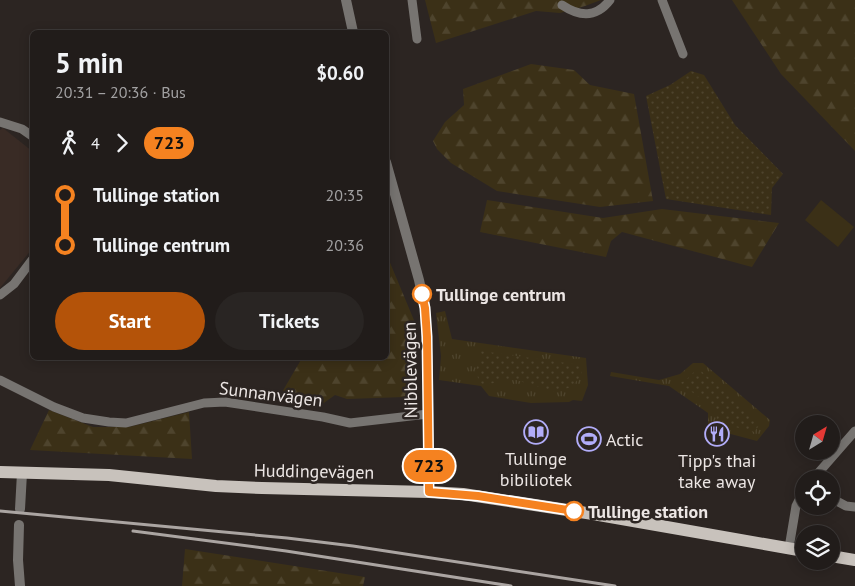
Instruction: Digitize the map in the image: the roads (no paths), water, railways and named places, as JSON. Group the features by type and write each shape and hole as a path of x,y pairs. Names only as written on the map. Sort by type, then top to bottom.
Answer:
{"main road":[{"name":"Huddingevägen","path":"0,472 109,475 262,488 429,492 506,500 795,549"},
{"path":"840,558 855,560"}],"street":[{"path":"346,0 353,30"},
{"path":"412,0 417,39"},
{"path":"562,5 569,10 593,14 600,11 610,0"},
{"path":"662,0 683,54"},
{"path":"0,122 30,135"},
{"name":"Nibblevägen","path":"390,187 419,280 425,308 428,357 429,492"},
{"path":"0,295 14,284 30,263"},
{"name":"Sunnanvägen","path":"0,380 54,408 83,418 109,422 126,423 204,403 225,402 323,417 350,424 428,414"},
{"path":"822,470 855,431"},
{"path":"20,509 22,473"},
{"path":"840,503 855,507"},
{"path":"789,548 795,512"},
{"path":"19,525 18,560 20,586"}],"railway":[{"path":"0,511 353,546 615,586"},
{"path":"133,531 286,551 511,586"}],"place":[{"name":"Tullinge centrum","path":"422,294"},
{"name":"Tullinge bibiliotek","path":"536,432"},
{"name":"Tipp's thai take away","path":"717,434"},
{"name":"Actic","path":"589,439"},
{"name":"Tullinge station","path":"574,511"}]}
